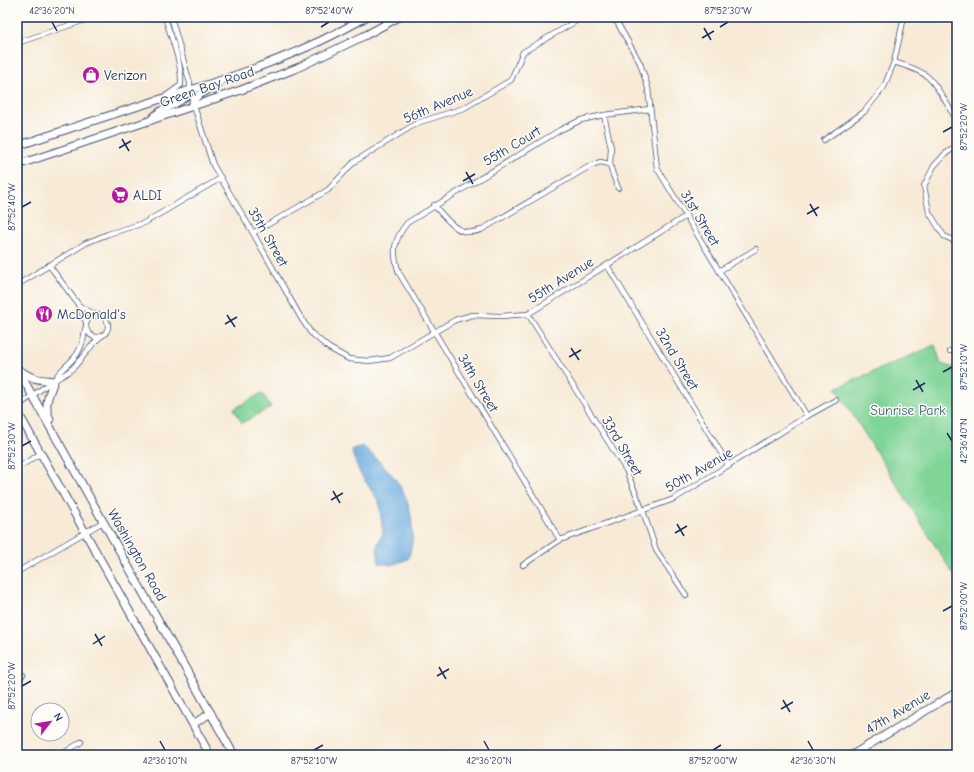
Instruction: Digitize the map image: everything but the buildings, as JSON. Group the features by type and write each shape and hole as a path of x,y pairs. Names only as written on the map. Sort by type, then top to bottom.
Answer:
{"main road":[{"name":"Green Bay Road","path":"17,146 222,80 284,57 350,27 366,17"},
{"name":"Green Bay Road","path":"17,165 194,106 297,68 366,35 399,17"},
{"path":"194,106 194,98 213,88 222,80"},
{"path":"152,120 160,110 183,99 190,91"},
{"path":"17,368 29,376 37,379 54,381 47,400 47,412 58,434 63,451"},
{"name":"Washington Road","path":"17,368 234,755"},
{"path":"17,411 210,755"},
{"name":"47th Avenue","path":"852,755 957,692"},
{"path":"193,724 211,713"}],"street":[{"path":"17,43 94,17"},
{"path":"162,99 181,85 179,64 165,17"},
{"path":"171,17 190,83 190,91"},
{"name":"56th Avenue","path":"253,233 328,190 354,162 417,122 464,108 511,80 523,52 583,17"},
{"name":"31st Street","path":"614,17 640,63 648,88 657,168 808,416"},
{"path":"824,140 864,112 884,87 894,62 904,17"},
{"path":"894,62 913,68 927,77 940,92 957,121"},
{"name":"35th Street","path":"194,106 213,165 300,318 311,333 329,348 349,359"},
{"name":"55th Court","path":"399,233 407,223 434,205 560,130 581,120 604,115 650,109"},
{"path":"604,115 611,148 610,164 618,188"},
{"path":"957,146 945,154 934,166 924,186 929,212 944,236 957,242"},
{"path":"434,205 458,230 474,233 519,209 590,166 600,162 610,164"},
{"path":"17,285 95,238 144,223 221,178"},
{"name":"55th Avenue","path":"349,359 369,361 390,358 455,320 472,315 501,316 528,314 686,216"},
{"name":"34th Street","path":"399,233 394,244 394,260 399,273 560,540"},
{"path":"719,271 756,249"},
{"path":"49,265 78,304 86,322 84,339 74,358 57,374 54,381"},
{"name":"32nd Street","path":"607,265 729,466"},
{"path":"17,406 64,376 106,332 108,325 102,316 96,315 78,304"},
{"name":"33rd Street","path":"528,314 626,470 643,511 656,550 686,596"},
{"path":"86,322 90,317 96,315"},
{"path":"86,328 91,336 101,336"},
{"path":"950,351 957,351"},
{"name":"50th Avenue","path":"523,565 560,540 674,499 836,400"},
{"path":"17,468 40,454"},
{"path":"17,572 103,522"},
{"path":"17,681 23,674"},
{"path":"61,755 81,742"}],"green space":[{"name":"Sunrise Park","path":"935,345 941,364 954,368 957,364 957,574 953,574 836,388"},
{"path":"262,393 271,407 242,423 234,409"}],"water":[{"path":"363,446 394,477 409,506 412,527 411,549 408,559 392,565 379,563 377,546 383,533 379,502 360,473 353,456 352,449"}],"place":[{"name":"Verizon","path":"91,75"},
{"name":"ALDI","path":"120,195"},
{"name":"McDonald's","path":"44,314"}]}
